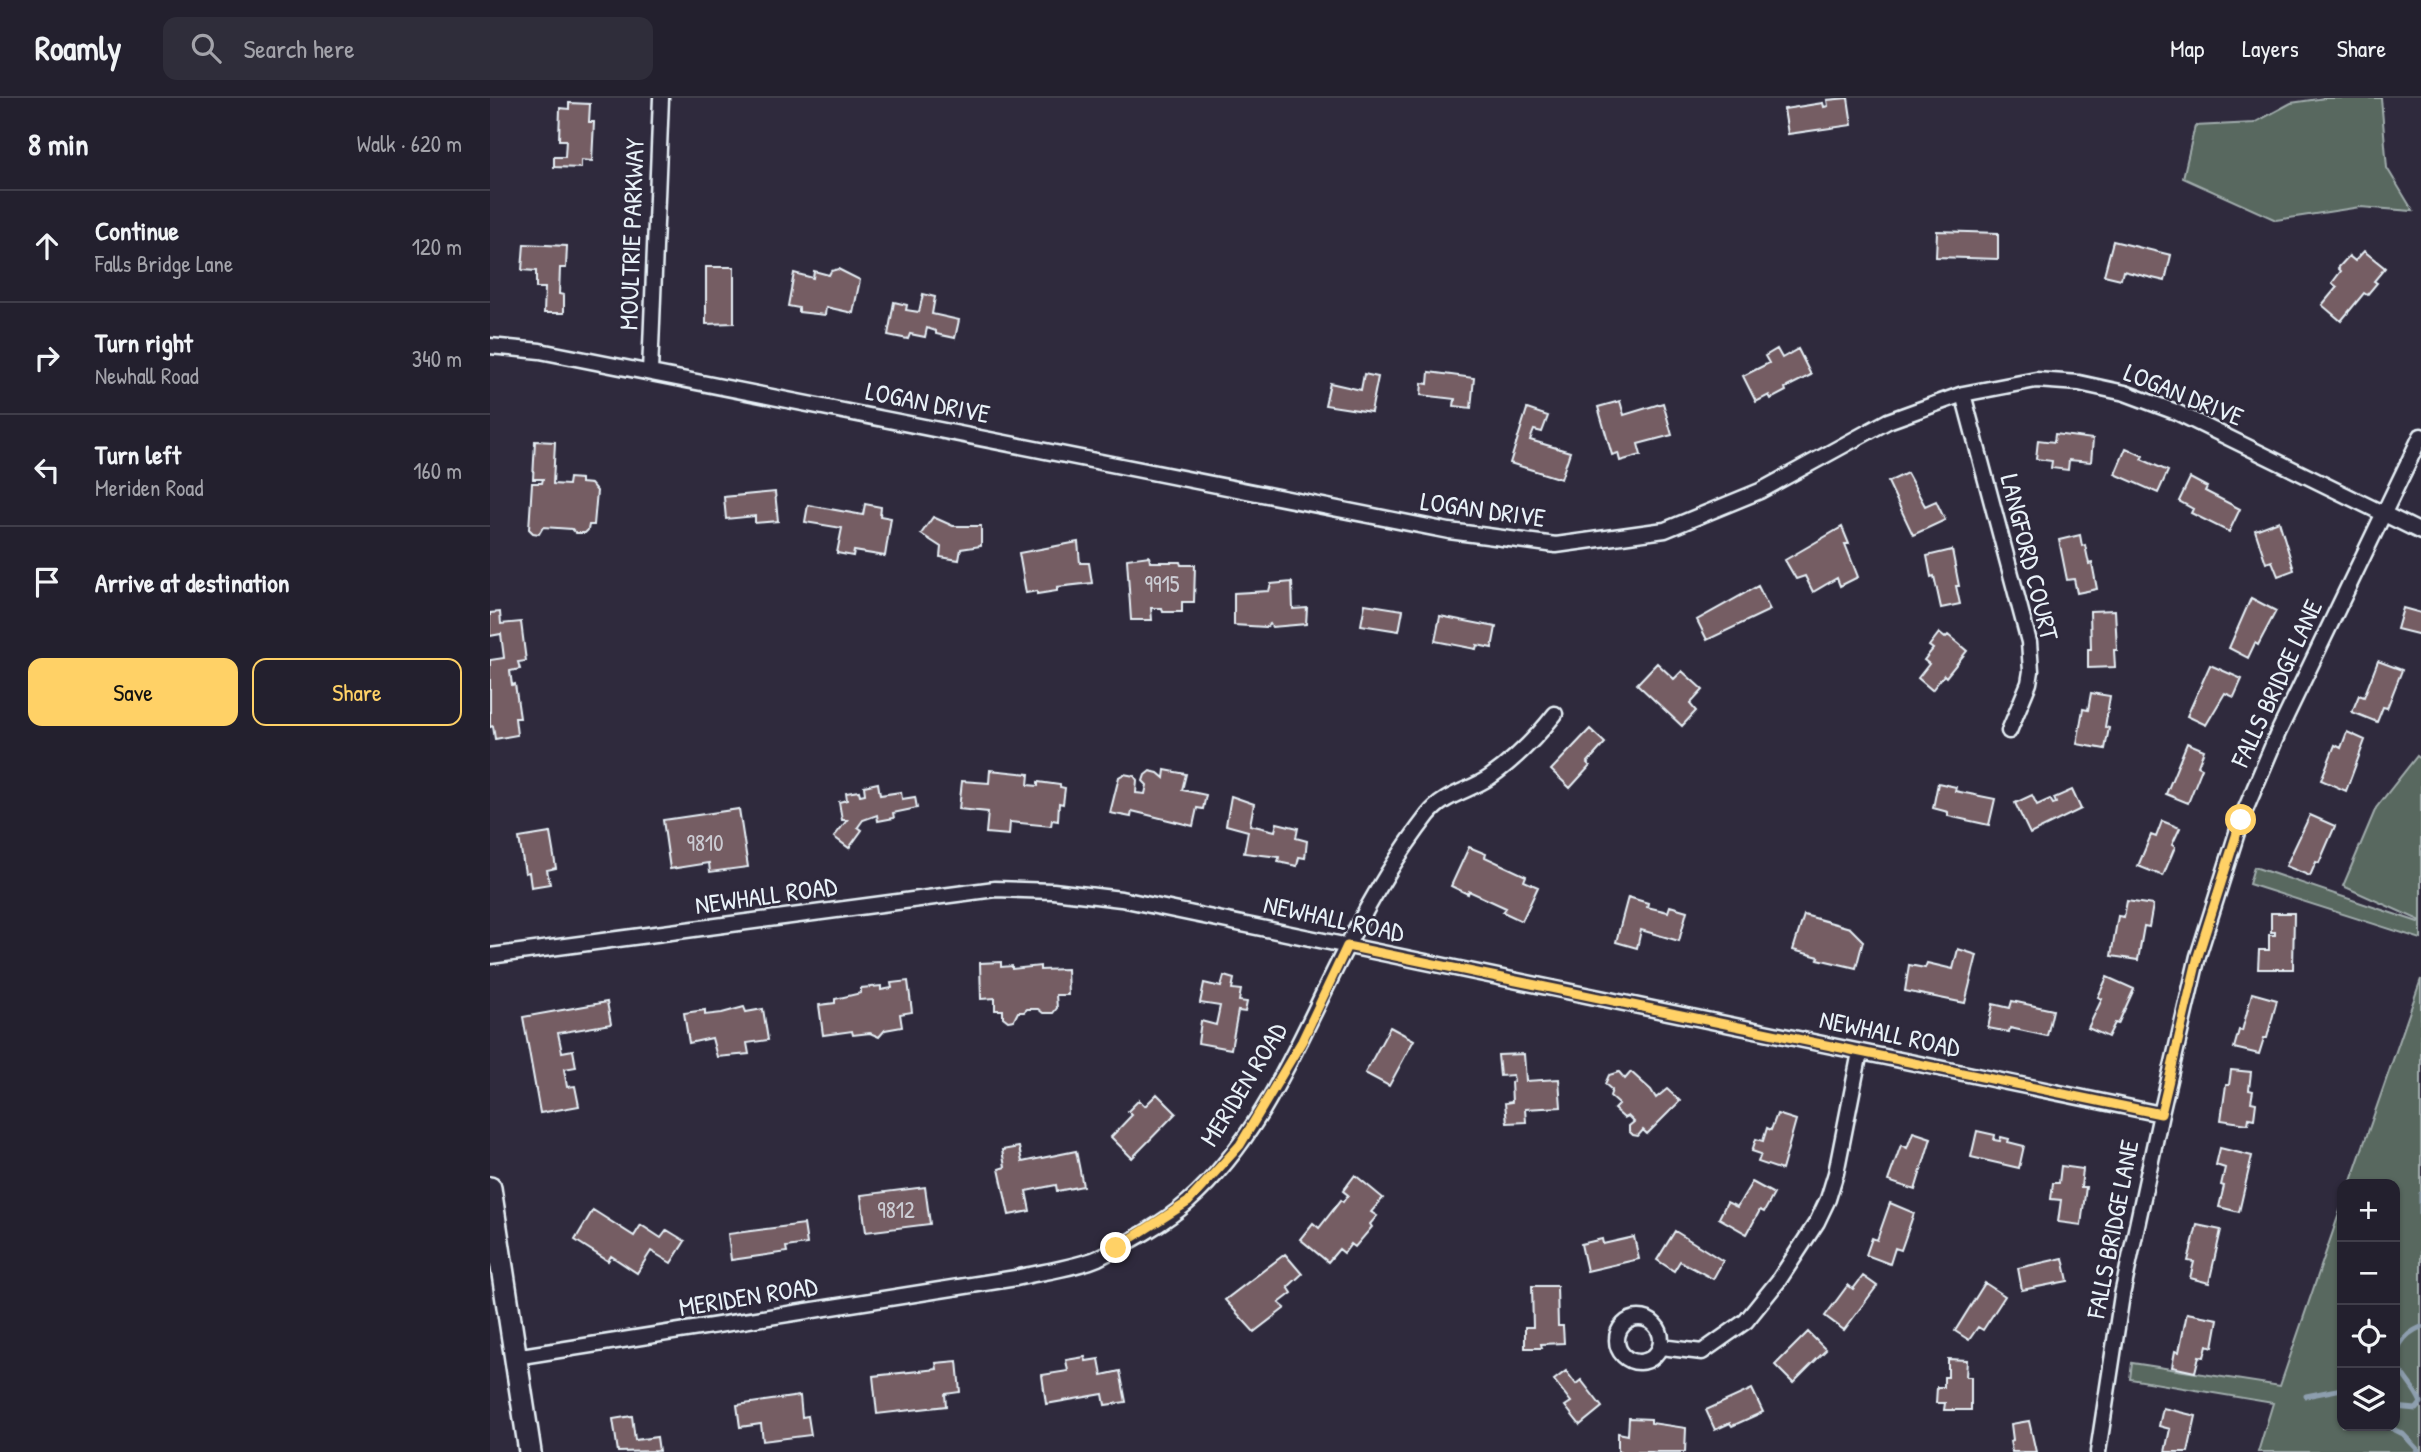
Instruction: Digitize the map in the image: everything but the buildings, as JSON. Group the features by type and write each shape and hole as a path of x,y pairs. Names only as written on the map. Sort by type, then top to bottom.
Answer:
{"main road":[{"path":"490,1188 530,1452"}],"street":[{"name":"MOULTRIE PARKWAY","path":"650,372 662,98"},
{"name":"LOGAN DRIVE","path":"490,346 540,351 650,372 1449,531 1556,545 1665,530 1760,491 1888,421 1963,394 2036,380 2079,383 2125,393 2176,412 2421,532"},
{"name":"LANGFORD COURT","path":"1963,394 2029,642 2029,683 2009,730"},
{"name":"FALLS BRIDGE LANE","path":"2098,1452 2122,1295 2161,1114 2198,956 2241,820 2278,733 2421,436"},
{"name":"MERIDEN ROAD","path":"515,1357 1016,1278 1096,1259 1140,1235 1188,1202 1240,1145 1302,1041 1347,946 1394,865 1429,813 1441,802 1489,778 1544,728 1555,714"},
{"name":"NEWHALL ROAD","path":"490,956 995,889 1053,891 1121,899 2161,1114"},
{"path":"1661,1347 1702,1352 1746,1321 1779,1280 1817,1222 1828,1199 1836,1173 1860,1052"}],"green space":[{"path":"2325,98 2381,98 2387,168 2413,211 2360,207 2276,220 2183,178 2195,126 2254,123 2291,103"},
{"path":"2417,756 2421,759 2421,921 2343,886 2376,808"},
{"path":"2254,867 2421,923 2421,939 2249,884"},
{"path":"2421,979 2421,1452 2258,1452 2273,1403 2130,1379 2132,1363 2280,1386 2337,1220 2337,1431 2400,1431 2400,1179 2352,1179"}],"waterway":[{"path":"2421,1194 2421,1215"},
{"path":"2399,1368 2397,1356 2400,1344 2409,1334 2421,1327"},
{"path":"2400,1370 2421,1403 2416,1409 2400,1407"},
{"path":"2306,1396 2337,1390"},
{"path":"2397,1431 2418,1450 2416,1452"}],"route":[{"path":"1116,1248 1188,1202 1240,1145 1302,1041 1347,946 2161,1114 2198,956 2241,820"}]}
